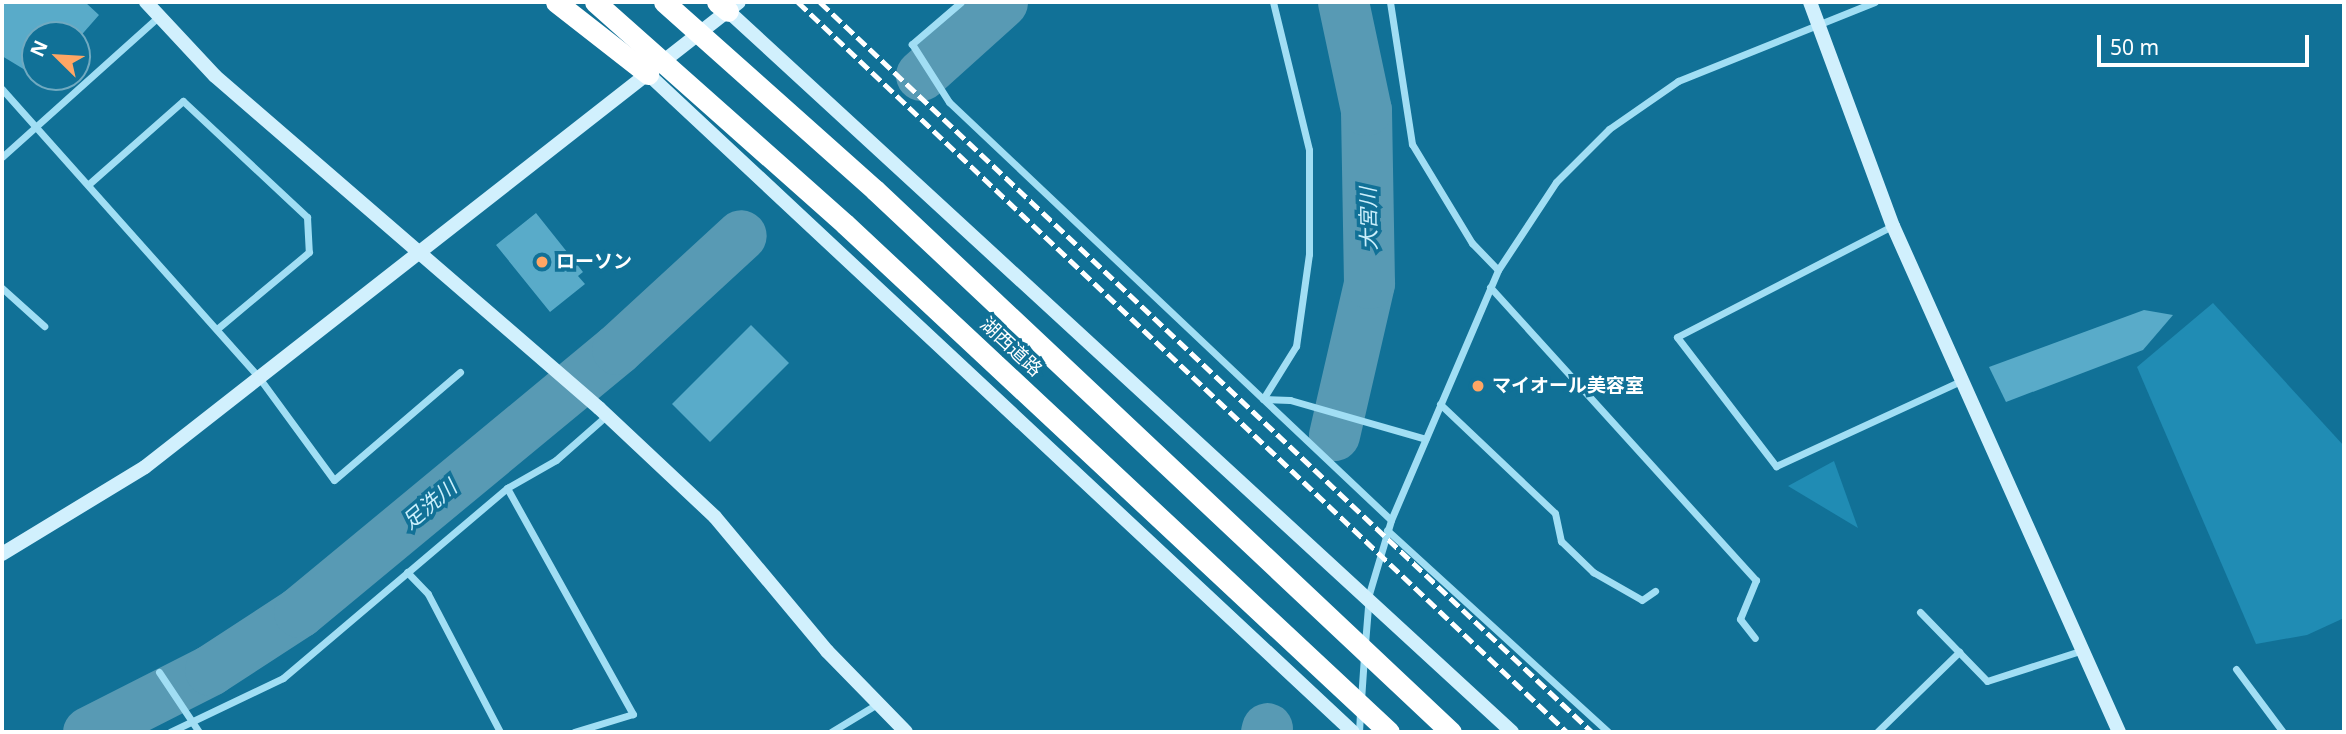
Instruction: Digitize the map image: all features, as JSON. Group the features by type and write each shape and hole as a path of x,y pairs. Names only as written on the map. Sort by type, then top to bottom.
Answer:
{"highway":[{"path":"556,2 648,74"},
{"name":"湖西道路","path":"595,2 845,224 1389,732"},
{"name":"湖西道路","path":"664,2 875,190 1451,732"}],"street":[{"path":"146,2 215,76 414,253 603,412 715,517 877,704 906,732"},
{"path":"961,2 912,44 949,102 1391,520"},
{"path":"1263,399 1296,346 1309,254 1309,150 1273,2"},
{"path":"1390,2 1412,144 1472,243 1498,270"},
{"path":"1810,2 1893,226 2119,732"},
{"path":"1359,732 1369,594 1387,530 1498,270 1556,181 1609,129 1678,80 1875,2"},
{"path":"2,554 145,467 260,379 414,253 648,74 728,5 1369,594 1512,732"},
{"path":"2,157 159,16"},
{"path":"648,74 1353,732"},
{"path":"2,89 90,183 260,379 334,480 460,372"},
{"path":"90,183 184,101 307,217 310,252 217,329"},
{"path":"1893,226 1677,337 1776,466 1963,380"},
{"path":"1490,287 1756,580 1740,619 1755,638"},
{"path":"2,288 44,326"},
{"path":"1263,399 1290,400 1376,421 1426,439"},
{"path":"1440,404 1555,513 1561,541 1593,572 1642,600 1655,591"},
{"path":"170,732 190,720 283,678 507,488 556,460 603,412"},
{"path":"507,488 633,714 574,732"},
{"path":"1387,530 1608,732"},
{"path":"407,572 428,594 500,732"},
{"path":"1920,612 1987,681 2084,650"},
{"path":"1877,732 1959,652"},
{"path":"2236,669 2283,732"},
{"path":"159,672 199,732"},
{"path":"831,732 877,704"}],"shaded area":[{"path":"2213,303 2344,446 2344,618 2307,635 2256,644 2137,367"},
{"path":"1834,461 1858,528 1788,486"}],"building":[{"path":"2,2 85,2 99,15 91,24 91,21 21,21 21,68 2,56"},
{"path":"536,213 583,272 578,276 585,284 550,312 496,245"},
{"path":"2144,310 2173,315 2143,350 2006,402 1989,367"},
{"path":"751,325 789,363 710,442 672,404"}],"waterway":[{"name":"足洗川","path":"921,75 1002,2"},
{"name":"大宮川","path":"1334,435 1369,283 1366,110 1343,2"},
{"name":"足洗川","path":"88,732 210,670 299,612 617,349 741,235"},
{"name":"大宮川","path":"1266,732 1267,728"}],"railway":[{"path":"798,2 1567,732"},
{"path":"820,2 1592,732"}],"place":[{"name":"ローソン","path":"542,262"},
{"name":"マイオール美容室","path":"1478,386"}]}
